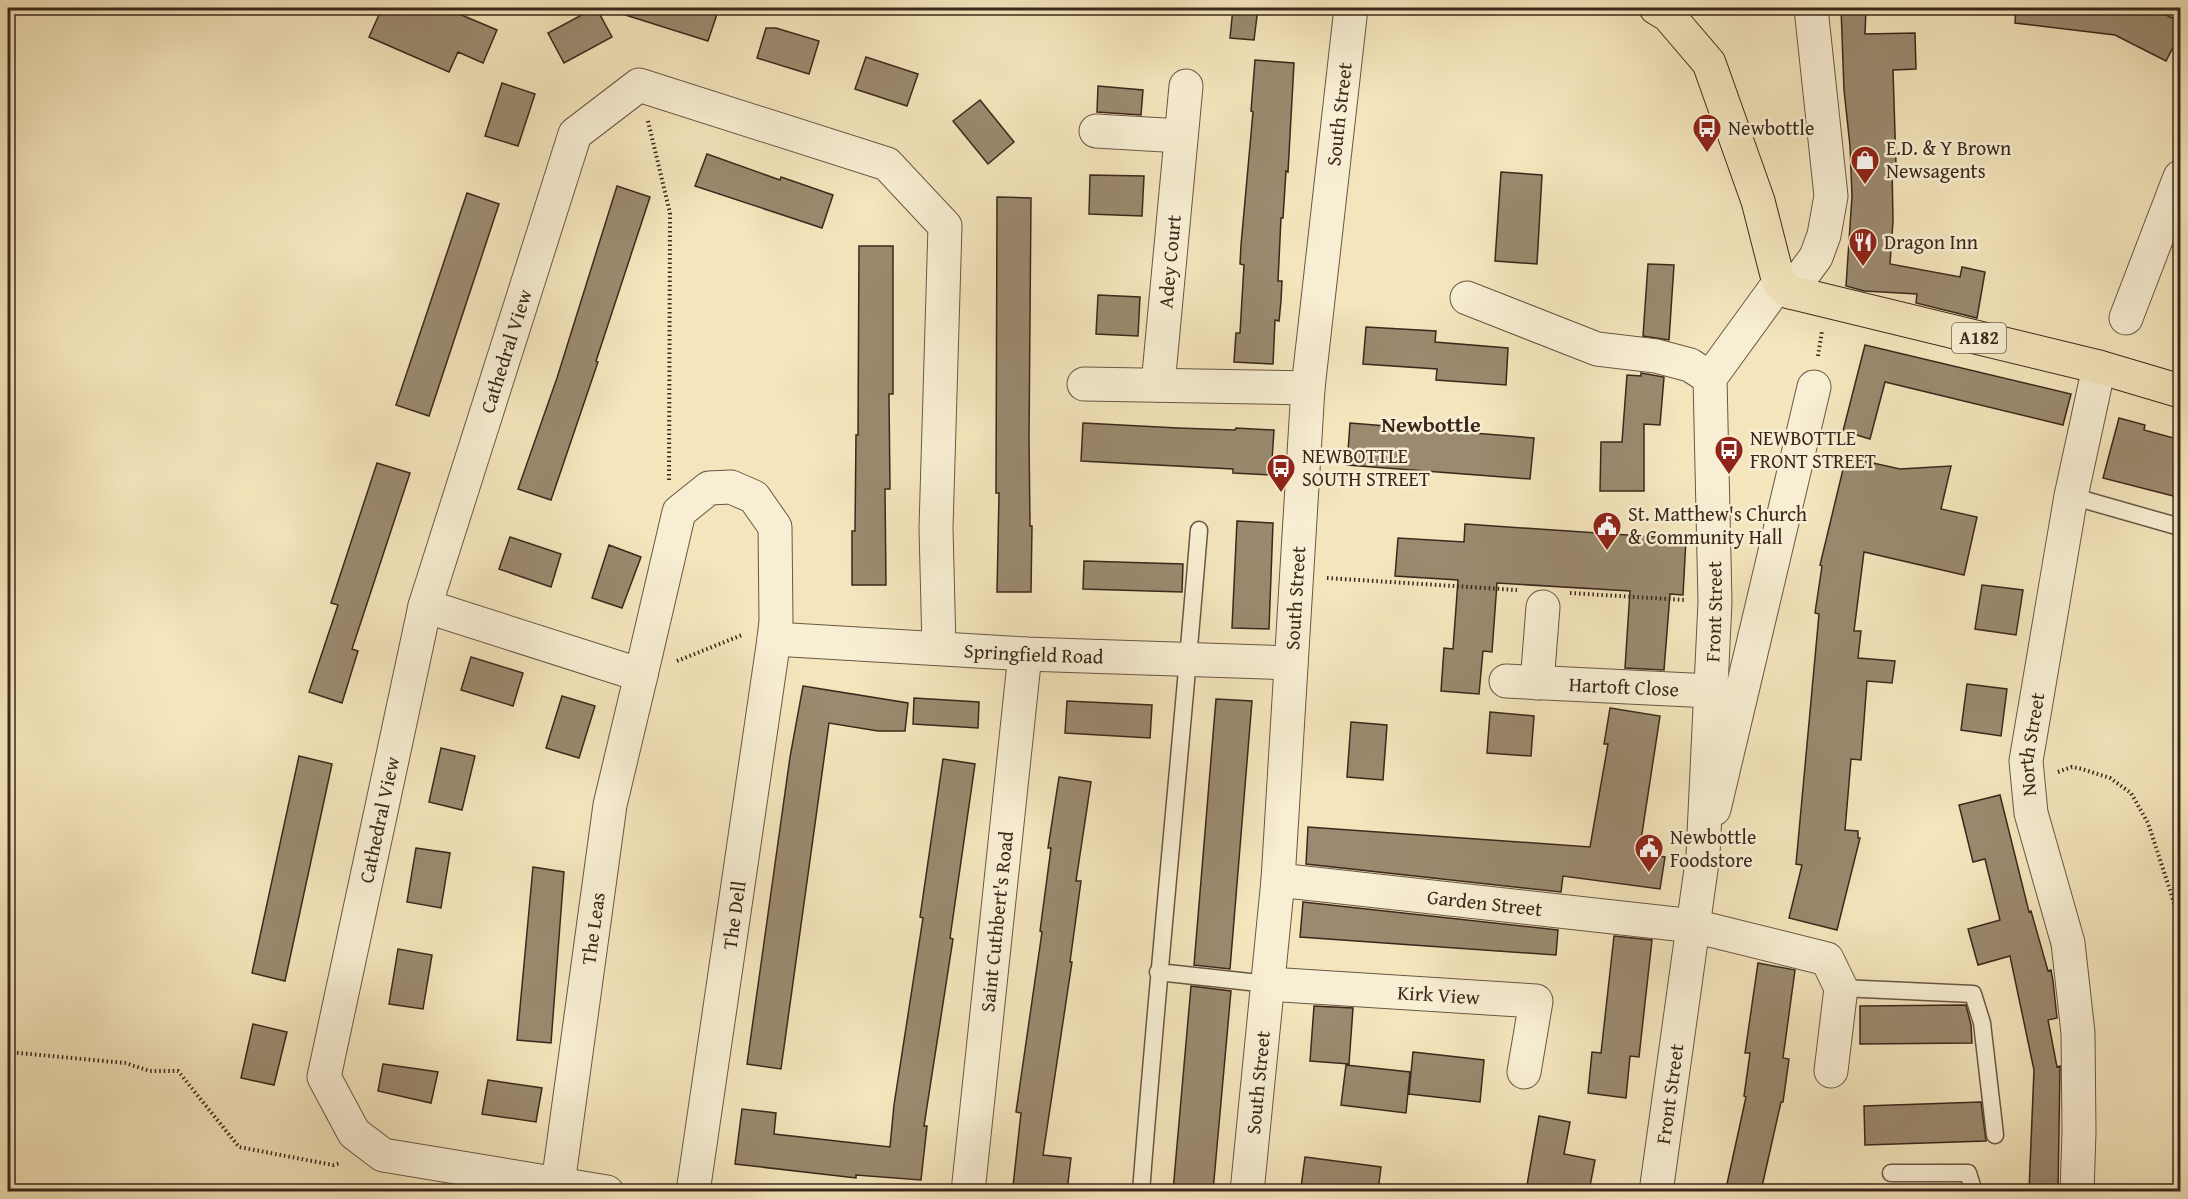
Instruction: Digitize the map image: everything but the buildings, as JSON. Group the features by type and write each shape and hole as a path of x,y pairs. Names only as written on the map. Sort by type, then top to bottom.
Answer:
{"main road":[{"path":"1656,8 1668,15 1709,63 1758,201 1784,287"},
{"name":"A182","path":"1784,287 1827,301 2099,368 2181,391"}],"street":[{"name":"South Street","path":"1247,1191 1278,880 1308,388 1351,8"},
{"path":"1467,298 1597,349 1656,356 1690,365 1710,378 1784,287 1816,257 1824,235 1831,196 1810,8"},
{"path":"639,86 887,164 945,226 936,528 939,648"},
{"name":"Cathedral View","path":"608,1191 383,1155 354,1132 324,1077 425,606 575,134 639,86"},
{"name":"Adey Court","path":"1158,385 1186,86"},
{"path":"1096,131 1181,136"},
{"path":"2126,318 2181,177"},
{"name":"North Street","path":"2077,1191 2078,1033 2068,943 2031,813 2026,761 2071,496 2099,368"},
{"name":"Front Street","path":"1656,1191 1703,855 1715,602 1710,378"},
{"path":"1084,384 1308,388"},
{"name":"Front Street","path":"1703,855 1762,596 1814,387"},
{"name":"The Dell","path":"679,512 709,488 731,487 754,497 775,527 775,630 693,1191"},
{"name":"The Leas","path":"558,1184 610,805 679,512"},
{"name":"Hartoft Close","path":"1542,597 1521,682 1712,691"},
{"path":"425,606 642,675"},
{"name":"Springfield Road","path":"775,630 939,648 1025,654 1291,663"},
{"name":"Saint Cuthbert's Road","path":"968,1191 1025,654"},
{"name":"Garden Street","path":"1278,880 1694,926 1827,959 1841,988"},
{"name":"Kirk View","path":"1268,984 1536,1001 1524,1072"},
{"path":"1831,1071 1841,988"}],"lane":[{"path":"2071,496 2181,527"},
{"path":"1141,1191 1158,972 1199,530"},
{"path":"1158,972 1268,984"},
{"path":"1841,988 1972,994 1982,1023 1995,1135"},
{"path":"1891,1173 1968,1173 1974,1191"}],"path":[{"path":"639,86 670,213 669,478 679,512"},
{"path":"1814,387 1827,301"},
{"path":"1296,576 1542,597 1715,602"},
{"path":"642,675 775,630"},
{"path":"2027,773 2048,774 2072,767 2082,768 2110,778 2131,793 2148,824 2181,921"},
{"path":"8,1052 125,1063 150,1071 178,1071 239,1147 333,1165 383,1155"}],"place":[{"name":"Newbottle","path":"1707,154"},
{"name":"E.D. & Y Brown Newsagents","path":"1865,186"},
{"name":"Dragon Inn","path":"1863,268"},
{"name":"NEWBOTTLE FRONT STREET","path":"1729,476"},
{"name":"NEWBOTTLE SOUTH STREET","path":"1281,494"},
{"name":"St. Matthew's Church & Community Hall","path":"1607,552"},
{"name":"Newbottle Foodstore","path":"1649,874"}],"district":[{"name":"Newbottle","path":"1431,424"}]}
